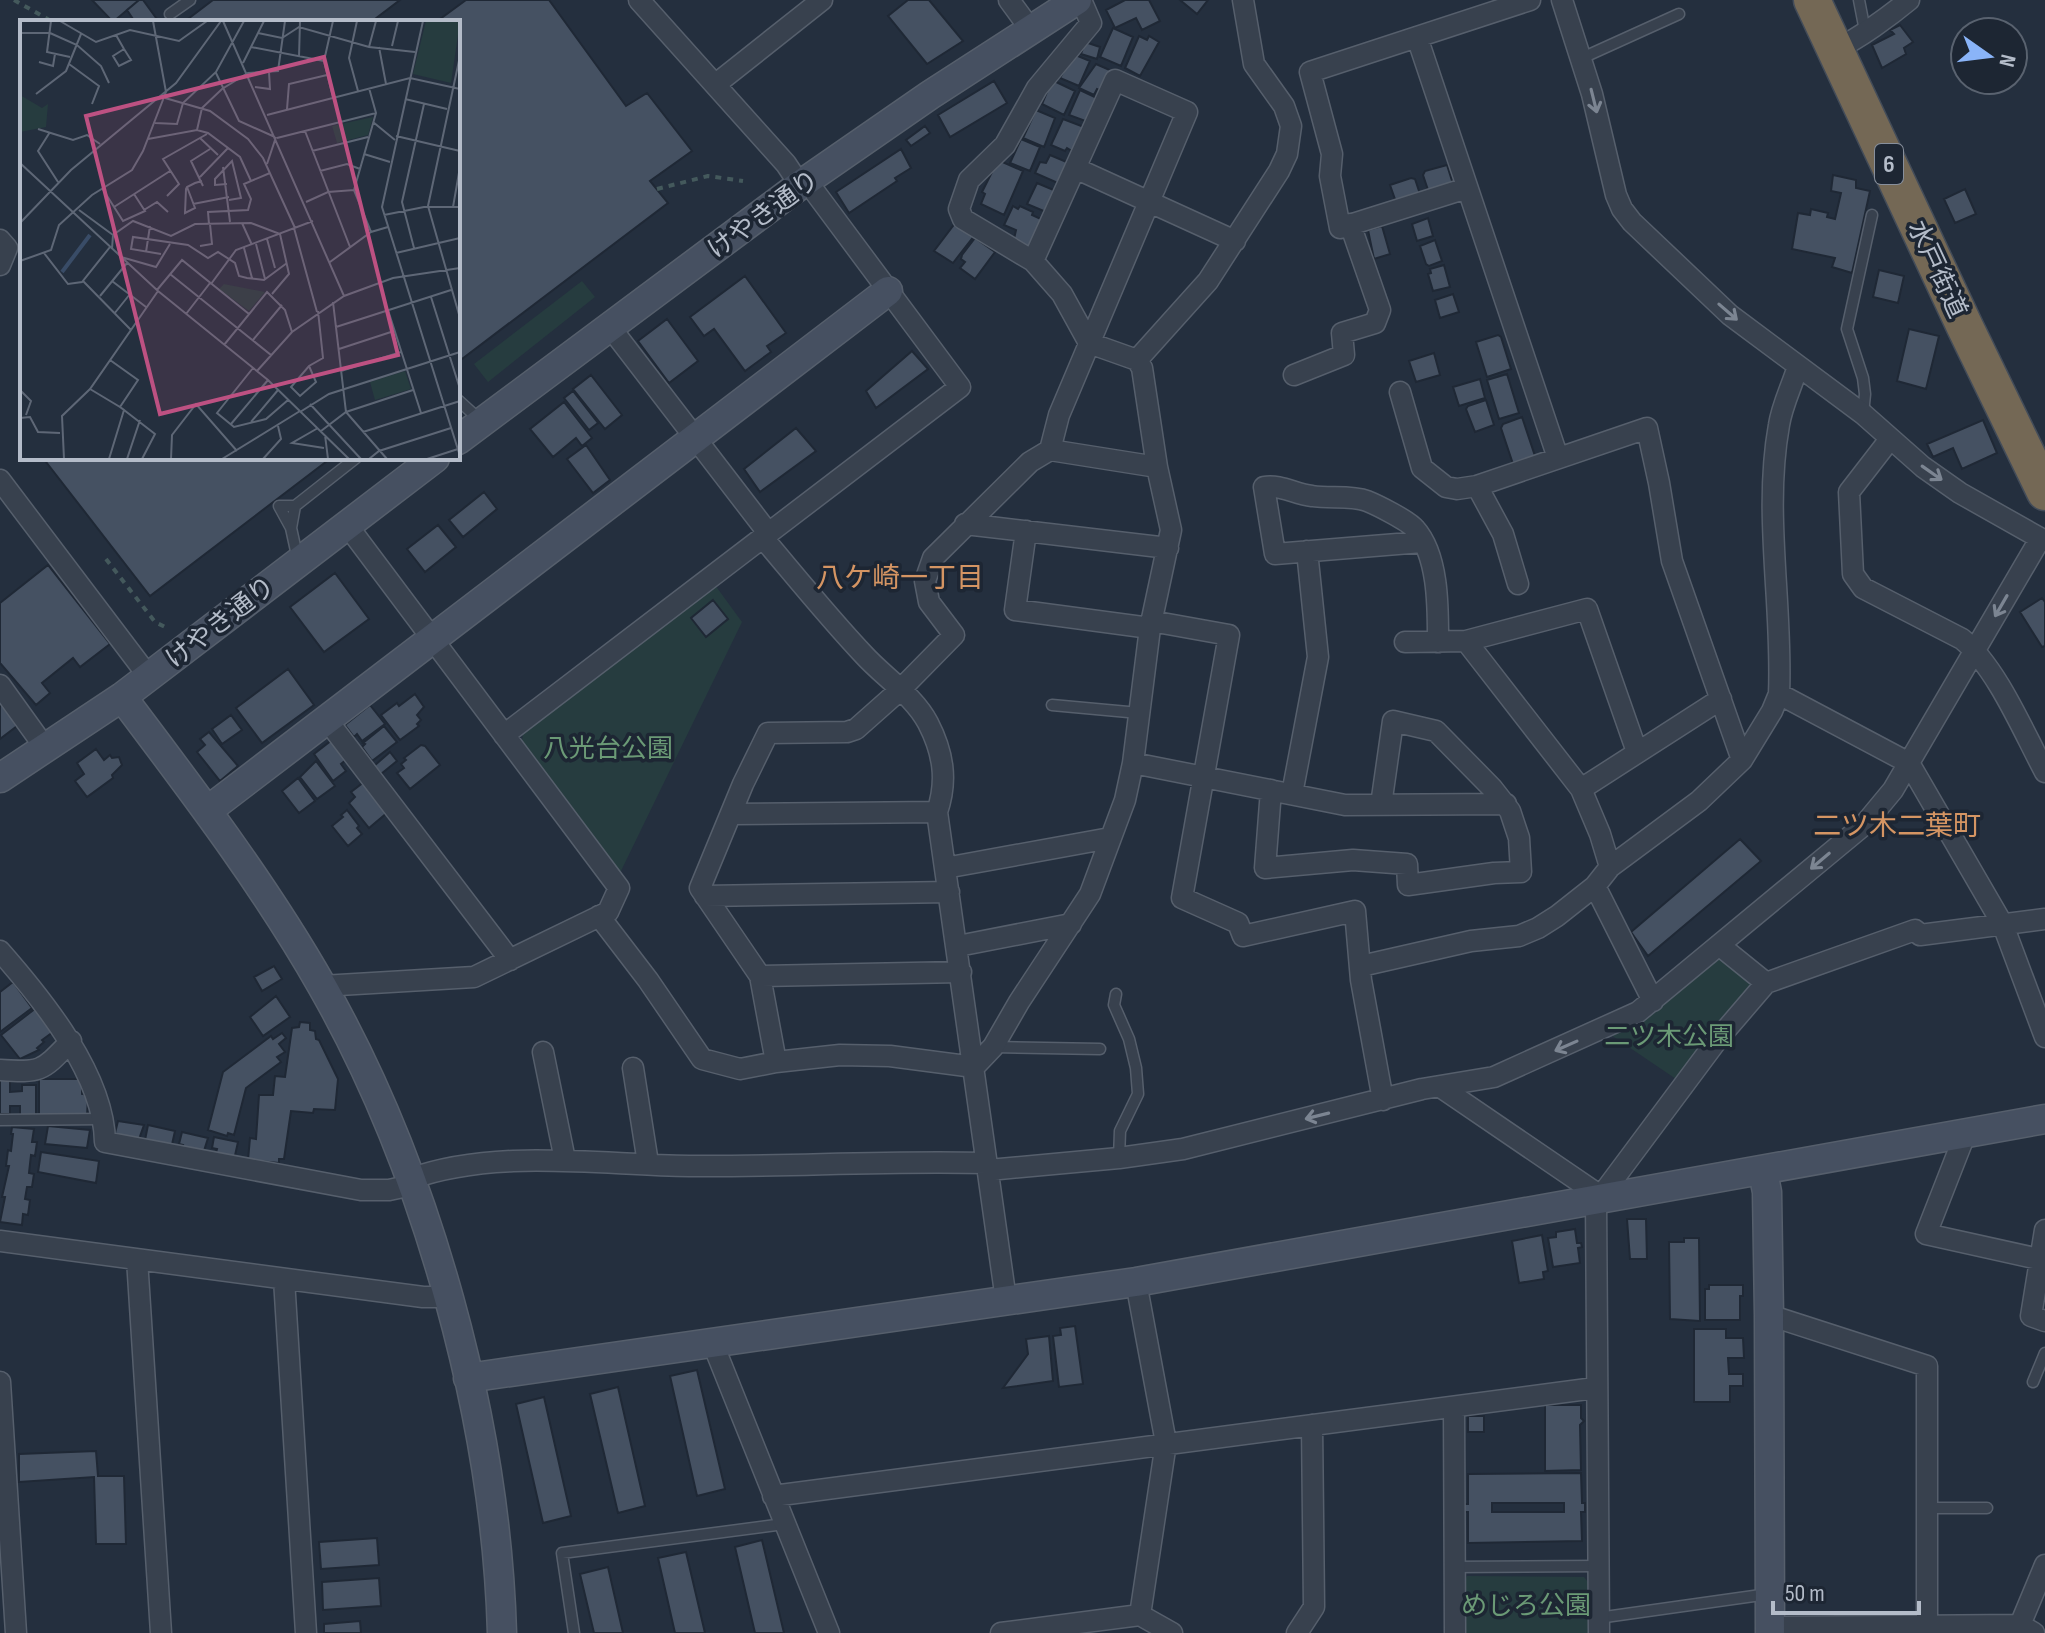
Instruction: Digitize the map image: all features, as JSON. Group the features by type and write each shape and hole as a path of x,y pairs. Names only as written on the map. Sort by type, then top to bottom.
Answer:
{"highway":[{"name":"水戸街道","path":"1812,0 1850,40 1965,327 2045,492"}],"street":[{"path":"504,735 960,387 803,183 639,0"},
{"path":"716,84 822,0"},
{"path":"1009,0 1031,30"},
{"path":"974,1067 993,1047 1090,894 1125,800 1133,763 1151,625 1171,530 1157,467 1142,368 1137,360 1089,343 1062,294 1033,261 963,219 959,209 969,180 1005,145 1037,88 1091,23 1079,0"},
{"name":"けやき通り","path":"460,438 803,183 1079,0"},
{"path":"1137,360 1208,281 1279,171 1291,137 1291,126 1284,106 1254,64 1243,0"},
{"path":"1467,188 1340,228 1330,176 1332,154 1310,72 1530,0"},
{"path":"0,951 71,1041 105,1119 105,1142 361,1190 389,1190 429,1172 516,1160 687,1166 988,1166 1119,1158 1183,1149 1422,1089 1494,1077 1603,1029 1653,1001 1864,825 1893,790 1974,649 2043,540 1960,493 1923,467 1863,414 1730,315 1632,222 1622,209 1582,58 1562,0"},
{"path":"1850,40 1909,0"},
{"path":"1417,37 1558,458"},
{"path":"1033,261 1115,80 1187,112 1059,415 1050,450"},
{"path":"1075,168 1235,241"},
{"path":"1294,375 1344,355 1342,333 1375,323 1380,310 1350,224"},
{"path":"0,240 7,248 0,265"},
{"path":"207,811 888,291"},
{"path":"610,327 766,536 865,657 927,720 941,753 944,792 937,812 1006,1300"},
{"path":"1361,966 1471,941 1519,936 1538,928 1595,886 1610,867 1699,801 1742,760 1779,694 1773,523 1775,459 1779,422 1798,366"},
{"path":"1400,392 1422,468 1446,487 1457,489 1477,486 1647,428 1672,561 1742,760"},
{"path":"1890,439 1849,492 1853,574 1863,588 1962,639 1974,649 1989,669 2045,772"},
{"path":"776,1062 760,976 732,940 700,888 768,733 847,732 856,729 954,635 929,602 925,581 933,558 1030,462 1050,450 1157,467"},
{"name":"けやき通り","path":"0,778 122,697 432,460"},
{"path":"0,480 149,677"},
{"path":"1422,542 1275,554 1264,487 1272,485 1309,496 1365,500 1415,527 1429,556 1438,599 1438,642"},
{"path":"1477,486 1503,534 1518,584"},
{"path":"965,524 1168,548"},
{"path":"322,986 474,977 608,912 619,888 347,525"},
{"path":"1026,531 1015,610 1229,635 1182,898 1238,923 1243,936 1355,911 1361,980 1383,1100"},
{"path":"1307,551 1318,657 1265,868 1353,860 1407,864 1408,885 1521,872 1519,838 1506,804 1436,731 1393,721 1381,805"},
{"path":"1405,642 1466,641 1587,609 1637,752"},
{"path":"1466,641 1581,789 1610,867"},
{"path":"0,685 46,749"},
{"path":"1779,694 1909,763 2003,925 2045,1037"},
{"path":"122,697 207,811 322,986 389,1126 411,1182 448,1297 468,1378 488,1488 502,1633"},
{"path":"1581,789 1721,699"},
{"path":"327,720 510,960"},
{"path":"1133,763 1345,805 1506,804"},
{"path":"732,814 937,812"},
{"path":"945,868 1110,838"},
{"path":"1595,886 1653,1001"},
{"path":"705,896 949,892"},
{"path":"599,916 702,1059 740,1069 840,1055 890,1056 974,1067"},
{"path":"1598,1626 1595,1388 1600,1197 1718,1039 1766,983 1915,930 1920,935 2045,919"},
{"path":"958,946 1071,924"},
{"path":"1719,945 1766,983"},
{"path":"760,976 961,972"},
{"path":"0,1070 33,1072 46,1066 71,1041"},
{"path":"543,1052 565,1160"},
{"path":"633,1068 648,1163"},
{"path":"1442,1088 1600,1197"},
{"path":"468,1378 1136,1282 2045,1119"},
{"path":"1966,1132 1926,1234 2039,1259"},
{"path":"1763,1172 1767,1192 1769,1315 1770,1630 1927,1626 2027,1629 2045,1565"},
{"path":"2045,1230 2031,1316 2045,1321"},
{"path":"0,1241 423,1297 448,1297"},
{"path":"137,1259 161,1633"},
{"path":"284,1279 306,1633"},
{"path":"1136,1282 1166,1443 1140,1615"},
{"path":"1769,1315 1927,1366 1927,1626"},
{"path":"713,1344 829,1633"},
{"path":"0,1382 16,1633"},
{"path":"773,1496 1595,1388"},
{"path":"1454,1408 1455,1633"},
{"path":"1297,1633 1314,1607 1312,1425"},
{"path":"1001,1633 1041,1631 1140,1615 1172,1633"}],"lane":[{"path":"1850,40 1859,0"},
{"path":"170,14 183,2"},
{"path":"1582,58 1679,14"},
{"path":"1863,414 1863,378 1847,329 1872,215"},
{"path":"460,402 482,422"},
{"path":"298,562 291,528 279,506 295,506 353,460"},
{"path":"291,528 295,506"},
{"path":"1052,705 1139,713"},
{"path":"1116,994 1114,1005 1129,1039 1138,1094 1120,1131 1119,1158"},
{"path":"993,1047 1100,1049"},
{"path":"0,1120 105,1119"},
{"path":"2033,1382 2045,1353"},
{"path":"1928,1508 1987,1508"},
{"path":"574,1633 562,1553 784,1524"},
{"path":"1454,1567 1598,1566"},
{"path":"1598,1626 1770,1593"}],"path":[{"path":"14,0 49,20"},
{"path":"657,189 708,176 743,181"},
{"path":"106,559 147,614 167,628"}],"green space":[{"path":"582,281 595,297 488,382 474,364"},
{"name":"八光台公園","path":"715,585 742,622 620,873 522,742 523,733"},
{"name":"二ツ木公園","path":"1717,956 1743,964 1752,989 1676,1079 1611,1035"},
{"name":"めじろ公園","path":"1467,1576 1584,1577 1588,1582 1589,1633 1464,1633 1464,1582"}],"building":[{"path":"92,0 139,0 115,20 111,20"},
{"path":"143,0 158,20 134,20 127,10"},
{"path":"213,0 400,0 374,20 187,20"},
{"path":"466,0 549,0 626,106 647,93 692,151 650,181 668,203 460,360 460,20 439,20"},
{"path":"908,0 929,0 963,41 927,64 888,16"},
{"path":"1125,0 1149,0 1160,21 1142,30 1136,18 1115,28 1106,10"},
{"path":"1180,0 1208,0 1197,14"},
{"path":"1900,25 1913,42 1904,48 1906,54 1882,68 1872,45 1894,34 1890,30"},
{"path":"1113,28 1133,37 1121,66 1100,57"},
{"path":"1139,36 1147,40 1149,36 1159,42 1140,76 1125,68"},
{"path":"1085,42 1100,47 1097,59 1081,54"},
{"path":"1073,54 1090,61 1079,86 1060,78"},
{"path":"1096,64 1112,71 1102,91 1097,89 1094,95 1079,88"},
{"path":"1052,80 1075,91 1064,115 1042,104"},
{"path":"994,81 1007,103 950,137 938,115"},
{"path":"1080,90 1099,99 1088,122 1069,115"},
{"path":"1036,110 1055,118 1044,147 1023,138"},
{"path":"1063,119 1084,127 1072,151 1051,145"},
{"path":"925,126 930,133 911,146 906,140"},
{"path":"1021,139 1040,147 1030,171 1010,163"},
{"path":"901,149 911,168 849,213 836,192"},
{"path":"1050,155 1069,163 1060,184 1035,173 1040,162 1046,163"},
{"path":"998,160 1023,171 1004,215 981,204 985,194 982,192"},
{"path":"1447,165 1453,184 1428,190 1423,175 1425,171"},
{"path":"1833,175 1856,180 1856,188 1870,191 1852,273 1832,267 1835,258 1792,249 1798,213 1810,215 1811,209 1828,213 1827,217 1835,219 1841,193 1831,191"},
{"path":"1415,179 1420,194 1396,202 1390,185"},
{"path":"1037,183 1056,191 1046,212 1027,204"},
{"path":"1965,189 1976,214 1955,223 1944,199"},
{"path":"1013,206 1033,212 1032,215 1043,220 1031,248 1014,239 1016,230 1004,225"},
{"path":"1428,218 1433,236 1417,241 1412,224"},
{"path":"956,222 974,236 953,263 934,251"},
{"path":"1382,226 1390,254 1374,259 1368,230"},
{"path":"975,238 995,252 975,279 960,268 965,262 961,259 962,255"},
{"path":"1435,240 1442,261 1429,266 1420,246"},
{"path":"1444,265 1450,287 1433,291 1428,274 1431,273 1430,269"},
{"path":"1879,270 1904,276 1898,303 1873,297"},
{"path":"745,276 786,333 767,346 771,352 745,371 714,329 704,336 690,317"},
{"path":"1453,294 1459,312 1440,318 1435,300"},
{"path":"667,319 698,361 669,383 638,341"},
{"path":"1909,329 1939,336 1926,389 1897,381"},
{"path":"1498,335 1511,369 1487,377 1476,342"},
{"path":"912,351 928,369 876,408 866,391"},
{"path":"1434,353 1440,375 1416,382 1409,361"},
{"path":"1507,374 1519,413 1499,419 1487,380"},
{"path":"591,375 622,415 605,429 573,389"},
{"path":"1480,379 1485,398 1459,406 1453,387"},
{"path":"573,391 598,423 589,430 564,398"},
{"path":"1486,400 1494,425 1475,432 1466,409"},
{"path":"564,402 592,438 582,446 576,438 553,457 530,429"},
{"path":"1522,417 1535,456 1513,464 1501,428 1503,424"},
{"path":"1983,420 1997,453 1962,469 1953,448 1933,457 1927,444"},
{"path":"796,428 816,451 760,492 744,469"},
{"path":"586,445 610,480 593,493 567,459"},
{"path":"45,460 328,460 150,596"},
{"path":"484,492 497,509 463,537 449,520"},
{"path":"438,525 456,547 425,572 407,549"},
{"path":"48,565 110,644 80,667 73,658 42,683 50,693 36,705 0,663 0,603"},
{"path":"335,573 369,619 324,652 290,607"},
{"path":"2042,598 2045,602 2045,646 2042,647 2020,612"},
{"path":"713,600 728,619 706,637 691,618"},
{"path":"288,669 314,705 262,743 236,708"},
{"path":"415,694 424,707 417,715 421,720 417,724 419,726 400,740 381,715"},
{"path":"0,695 21,723 0,739"},
{"path":"370,705 385,724 362,741 357,734 354,737 345,725"},
{"path":"231,715 242,730 222,744 212,729"},
{"path":"384,726 397,742 372,761 362,747 363,743"},
{"path":"209,732 238,766 220,781 197,752 205,745 200,739"},
{"path":"332,740 347,759 341,764 346,771 333,781 314,754"},
{"path":"421,745 440,765 410,789 397,773 404,768 401,764 406,760 404,758"},
{"path":"96,749 104,760 110,755 112,758 119,757 122,765 112,775 113,778 87,797 75,781 84,774 77,763"},
{"path":"390,752 397,761 381,774 374,766"},
{"path":"316,761 335,786 317,799 300,777"},
{"path":"298,778 315,801 299,813 282,791"},
{"path":"364,782 388,812 369,828 349,803 355,797 351,792"},
{"path":"347,810 362,834 348,846 332,826"},
{"path":"1740,839 1761,861 1648,956 1631,932"},
{"path":"274,966 282,979 262,991 254,977"},
{"path":"13,982 32,1008 0,1032 0,992"},
{"path":"276,996 290,1017 263,1036 250,1017"},
{"path":"36,1008 53,1032 42,1040 44,1042 37,1048 39,1050 20,1059 1,1035"},
{"path":"300,1022 310,1023 310,1030 315,1031 316,1039 338,1079 335,1110 314,1109 313,1113 291,1111 284,1159 279,1159 279,1163 248,1160 250,1138 256,1139 259,1095 273,1095 275,1076 285,1077 292,1028 299,1027"},
{"path":"282,1033 286,1038 279,1044 285,1052 277,1057 281,1062 246,1088 234,1135 208,1130 223,1072 271,1036 273,1039"},
{"path":"39,1079 82,1079 82,1094 88,1095 87,1117 39,1117"},
{"path":"0,1080 10,1080 10,1092 22,1091 22,1085 36,1085 36,1115 20,1115 20,1106 10,1106 10,1114 0,1114"},
{"path":"118,1121 144,1125 138,1142 114,1137"},
{"path":"148,1125 175,1131 171,1149 145,1140"},
{"path":"48,1126 90,1130 87,1148 45,1144"},
{"path":"12,1127 34,1129 32,1142 37,1142 35,1156 31,1155 29,1173 34,1174 32,1187 27,1187 25,1199 30,1200 28,1215 23,1214 22,1225 0,1222"},
{"path":"182,1132 208,1138 203,1154 182,1149 183,1145 179,1144"},
{"path":"214,1137 238,1142 234,1160 215,1156 217,1149 212,1148"},
{"path":"41,1152 99,1161 96,1183 38,1172"},
{"path":"1627,1219 1646,1219 1647,1259 1630,1259"},
{"path":"1575,1229 1577,1243 1581,1243 1582,1247 1578,1248 1580,1263 1553,1267 1548,1238 1556,1237 1556,1232"},
{"path":"1542,1235 1548,1271 1543,1272 1544,1279 1519,1283 1512,1241"},
{"path":"1684,1238 1699,1238 1700,1321 1670,1319 1669,1242 1684,1242"},
{"path":"1709,1285 1743,1285 1740,1320 1705,1320 1705,1289 1709,1289"},
{"path":"1075,1326 1083,1384 1059,1387 1053,1336 1061,1335 1060,1328"},
{"path":"1694,1329 1726,1329 1726,1338 1743,1338 1744,1358 1728,1358 1729,1374 1743,1374 1743,1386 1730,1386 1730,1402 1694,1402"},
{"path":"1049,1336 1053,1381 1003,1388 1028,1354 1026,1339"},
{"path":"697,1370 725,1489 697,1496 670,1376"},
{"path":"618,1387 645,1506 618,1513 590,1394"},
{"path":"544,1397 571,1516 543,1523 516,1404"},
{"path":"1545,1405 1581,1405 1584,1421 1580,1425 1581,1470 1545,1471"},
{"path":"1468,1416 1484,1416 1484,1432 1468,1432"},
{"path":"96,1451 98,1476 124,1476 126,1544 96,1544 94,1477 19,1482 19,1454"},
{"path":"1581,1473 1582,1503 1585,1503 1585,1512 1581,1512 1582,1541 1468,1543 1468,1512 1464,1512 1464,1504 1468,1504 1468,1474","holes":["1492,1503 1564,1503 1564,1512 1492,1512"]},
{"path":"377,1538 379,1565 321,1569 319,1542"},
{"path":"762,1540 784,1633 755,1633 735,1547"},
{"path":"686,1552 705,1633 675,1633 658,1558"},
{"path":"608,1567 623,1633 594,1633 580,1574"},
{"path":"379,1578 381,1606 323,1610 322,1582"},
{"path":"360,1621 361,1633 324,1633 324,1624"}],"district":[{"name":"八ケ崎一丁目","path":"900,577"},
{"name":"二ツ木二葉町","path":"1897,825"}]}
